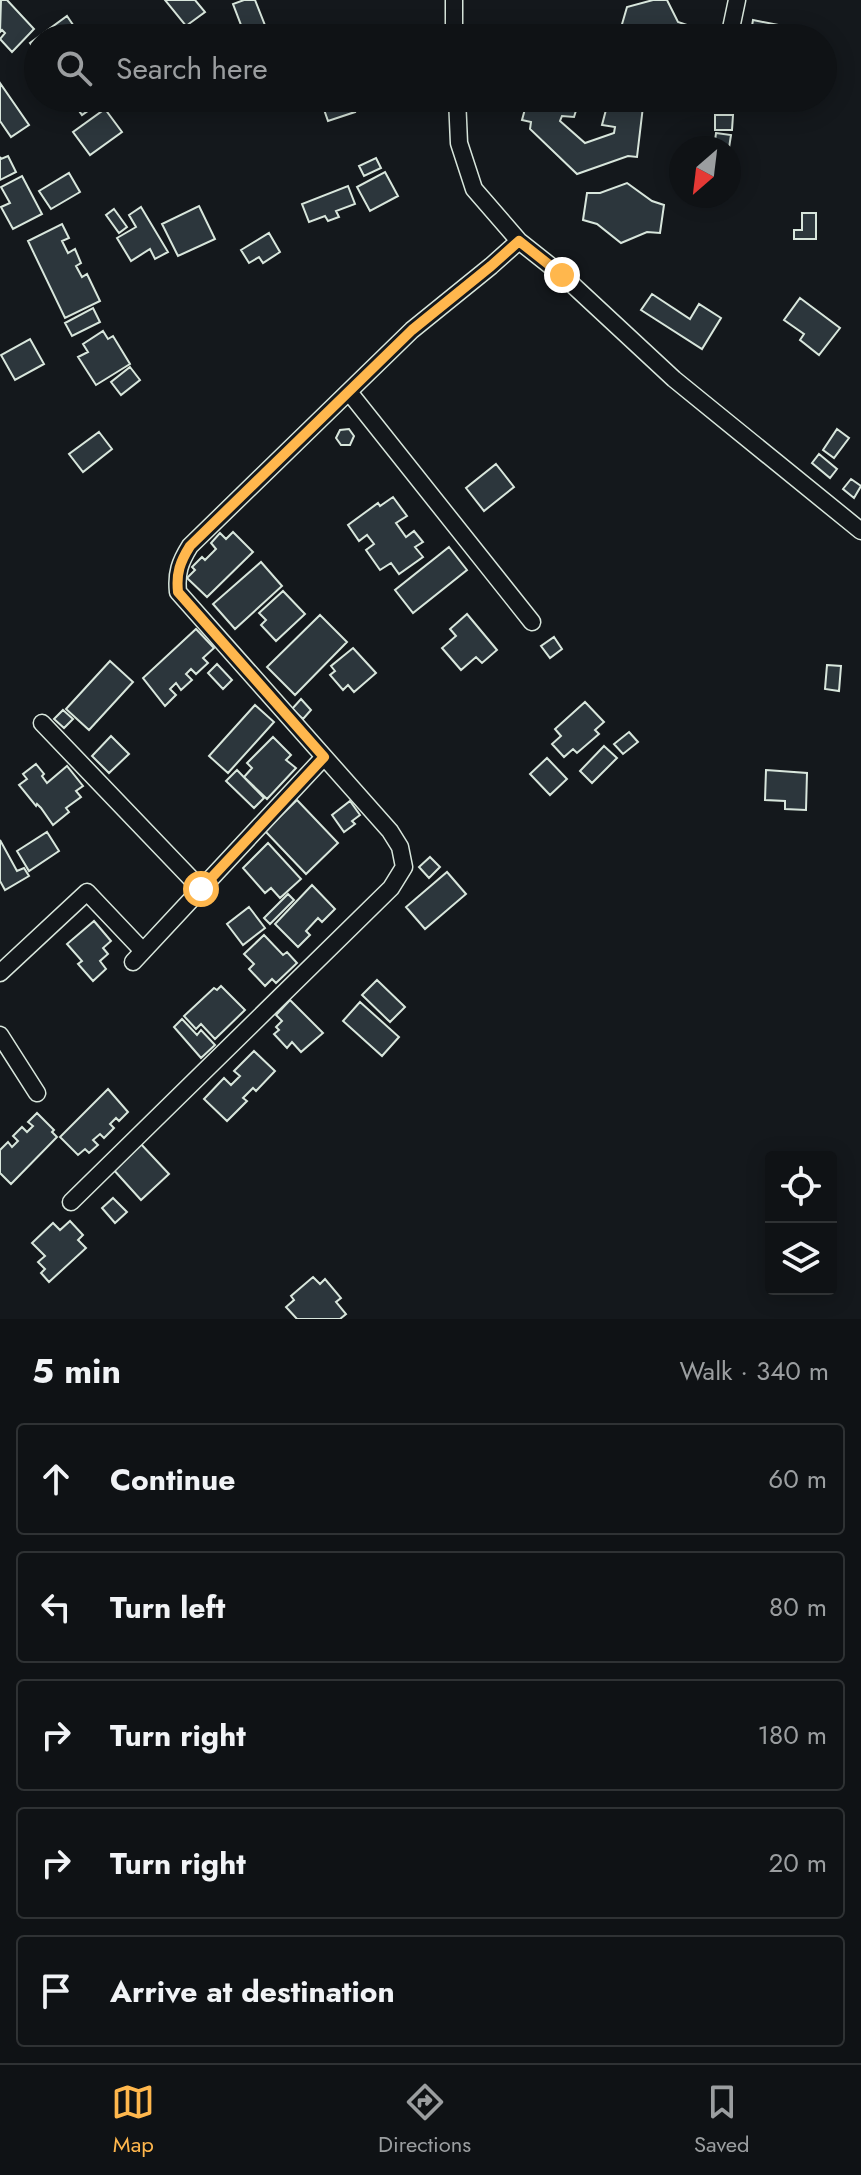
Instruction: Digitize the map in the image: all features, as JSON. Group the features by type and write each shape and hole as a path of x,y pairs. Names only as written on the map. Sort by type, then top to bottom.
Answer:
{"street":[{"path":"454,0 454,24"},
{"path":"732,24 737,0"},
{"path":"458,112 459,143 474,189 519,241 562,275 674,379 861,531"},
{"path":"71,1202 391,888 404,867 400,847 390,831 178,592 176,577 181,560 190,546 412,330 519,241"},
{"path":"349,392 532,622"},
{"path":"42,723 201,889"},
{"path":"0,973 87,892 138,957 324,757"},
{"path":"0,1035 37,1093"}],"building":[{"path":"1,0 7,0 29,24 24,24 24,39 12,52 0,39 5,33 0,32"},
{"path":"165,0 195,0 205,12 184,24"},
{"path":"255,0 264,24 241,24 233,4"},
{"path":"653,0 667,0 678,22 684,24 622,24 627,7"},
{"path":"67,16 72,24 56,24"},
{"path":"753,20 774,24 752,24"},
{"path":"0,83 29,125 11,137 0,121"},
{"path":"101,112 107,112 122,132 90,155 73,132"},
{"path":"325,112 355,112 328,121"},
{"path":"524,112 576,112 574,117 562,116 560,121 585,143 614,133 615,127 602,125 605,112 642,112 637,157 628,156 577,174 530,129 531,122 522,120"},
{"path":"715,115 733,115 732,130 715,130"},
{"path":"8,156 16,172 0,180 0,157"},
{"path":"376,158 381,168 364,176 359,166"},
{"path":"385,172 398,196 370,211 357,187"},
{"path":"69,173 80,192 51,209 39,191"},
{"path":"22,176 42,214 13,229 1,207 10,203 1,187"},
{"path":"627,183 652,201 664,205 660,233 647,232 621,243 597,224 583,220 587,193 600,193"},
{"path":"348,186 355,204 336,211 339,217 328,221 325,216 309,222 302,204"},
{"path":"199,206 215,239 178,256 162,224"},
{"path":"141,207 168,252 155,259 150,249 131,261 117,238 136,227 129,215"},
{"path":"114,209 127,227 119,233 106,215"},
{"path":"802,213 816,213 816,239 794,239 794,230 802,230"},
{"path":"62,224 69,238 62,241 68,253 75,249 81,263 76,266 82,277 87,274 100,301 65,318 28,241"},
{"path":"269,233 280,252 263,263 259,257 249,263 241,250"},
{"path":"652,294 690,319 699,304 721,318 702,349 641,310"},
{"path":"800,298 840,328 819,355 800,340 804,334 784,320"},
{"path":"93,308 100,322 72,336 65,323"},
{"path":"103,331 108,339 113,336 130,364 96,385 78,357 88,352 83,344"},
{"path":"30,339 44,364 15,380 1,355"},
{"path":"130,367 140,380 121,395 111,382"},
{"path":"349,429 354,436 350,445 341,445 336,438 340,430"},
{"path":"837,429 849,438 834,458 823,450"},
{"path":"99,432 112,449 83,472 69,454"},
{"path":"819,454 837,469 830,478 812,463"},
{"path":"496,464 514,487 484,511 466,488"},
{"path":"851,479 861,486 854,498 843,489"},
{"path":"393,497 407,516 396,523 406,537 414,531 423,542 415,547 423,557 399,574 391,563 380,570 366,550 374,544 367,535 359,541 348,525 378,503 380,506"},
{"path":"233,532 253,552 207,597 187,578 202,557 205,560 216,549 211,543 220,533 226,539"},
{"path":"449,547 467,570 413,613 395,590"},
{"path":"261,562 282,586 235,629 213,604"},
{"path":"283,591 305,614 276,641 261,625 266,620 259,613"},
{"path":"467,614 497,650 482,663 476,657 461,670 442,648 456,636 450,629"},
{"path":"320,615 347,642 295,695 267,667"},
{"path":"196,629 214,648 203,658 208,663 196,674 191,669 186,674 192,680 181,690 176,683 170,689 176,695 165,706 143,678"},
{"path":"554,637 562,649 550,658 541,646"},
{"path":"353,648 376,673 354,692 348,685 343,690 330,675 335,671 331,666"},
{"path":"110,661 133,682 89,730 66,709"},
{"path":"217,664 232,680 223,689 208,673"},
{"path":"827,665 841,666 839,691 825,689"},
{"path":"301,699 311,710 303,719 292,709"},
{"path":"585,702 604,722 595,730 599,734 577,753 573,749 564,757 552,744 561,736 555,729"},
{"path":"255,705 274,722 228,773 209,756"},
{"path":"63,710 73,719 64,728 54,719"},
{"path":"629,732 638,742 623,754 614,744"},
{"path":"111,736 129,754 109,773 92,756"},
{"path":"273,737 291,755 286,760 296,768 267,799 244,777 252,768 247,763"},
{"path":"604,746 617,758 592,783 580,771"},
{"path":"547,758 567,779 550,795 530,774"},
{"path":"36,764 47,783 67,766 83,786 76,791 81,797 66,808 69,812 53,825 19,785 27,779 23,774"},
{"path":"237,770 264,798 254,808 226,781"},
{"path":"766,770 807,773 806,810 785,809 785,801 765,800"},
{"path":"297,800 338,843 306,874 265,831"},
{"path":"350,801 360,815 352,821 355,824 344,832 332,815"},
{"path":"47,832 59,851 29,871 17,851"},
{"path":"0,840 17,871 24,868 29,876 5,890 0,881"},
{"path":"268,843 301,879 280,898 271,888 265,893 243,868"},
{"path":"430,857 440,867 429,878 419,867"},
{"path":"447,872 466,894 425,929 406,907"},
{"path":"312,885 335,909 322,922 318,918 306,931 310,935 298,947 275,924"},
{"path":"288,894 294,900 270,924 264,918"},
{"path":"249,907 265,928 243,945 227,924"},
{"path":"94,921 111,941 103,948 108,954 100,961 106,969 93,981 78,964 82,961 67,944"},
{"path":"264,935 283,955 287,952 297,963 276,983 272,979 265,986 249,969 254,964 244,954"},
{"path":"377,980 405,1007 390,1022 362,995"},
{"path":"221,986 245,1010 215,1039 201,1024 196,1029 184,1016 214,988 217,990"},
{"path":"290,1000 323,1033 301,1052 292,1042 287,1048 274,1034 282,1021 276,1015"},
{"path":"360,1002 399,1037 382,1056 343,1021"},
{"path":"182,1019 197,1035 201,1030 215,1045 201,1058 174,1027"},
{"path":"254,1051 275,1071 256,1091 253,1088 243,1098 247,1101 227,1121 204,1099 224,1078 231,1085 240,1076 234,1071"},
{"path":"108,1089 128,1112 119,1121 116,1118 110,1124 114,1128 104,1138 100,1134 93,1140 98,1145 89,1153 85,1149 78,1155 60,1137"},
{"path":"37,1113 57,1137 11,1184 0,1173 0,1150 8,1142 12,1147 18,1141 13,1136 22,1127 27,1132 33,1126 28,1122"},
{"path":"140,1143 169,1174 141,1200 112,1168"},
{"path":"113,1198 127,1212 115,1223 102,1208"},
{"path":"70,1221 83,1235 78,1240 86,1248 49,1282 41,1273 45,1269 38,1262 45,1256 32,1243 53,1223 60,1230"},
{"path":"313,1277 320,1284 325,1279 341,1298 336,1302 346,1314 340,1319 297,1319 286,1307 294,1300 291,1296"}],"route":[{"path":"201,889 324,757 178,592 176,577 181,560 190,546 412,330 519,241 562,275"}]}
